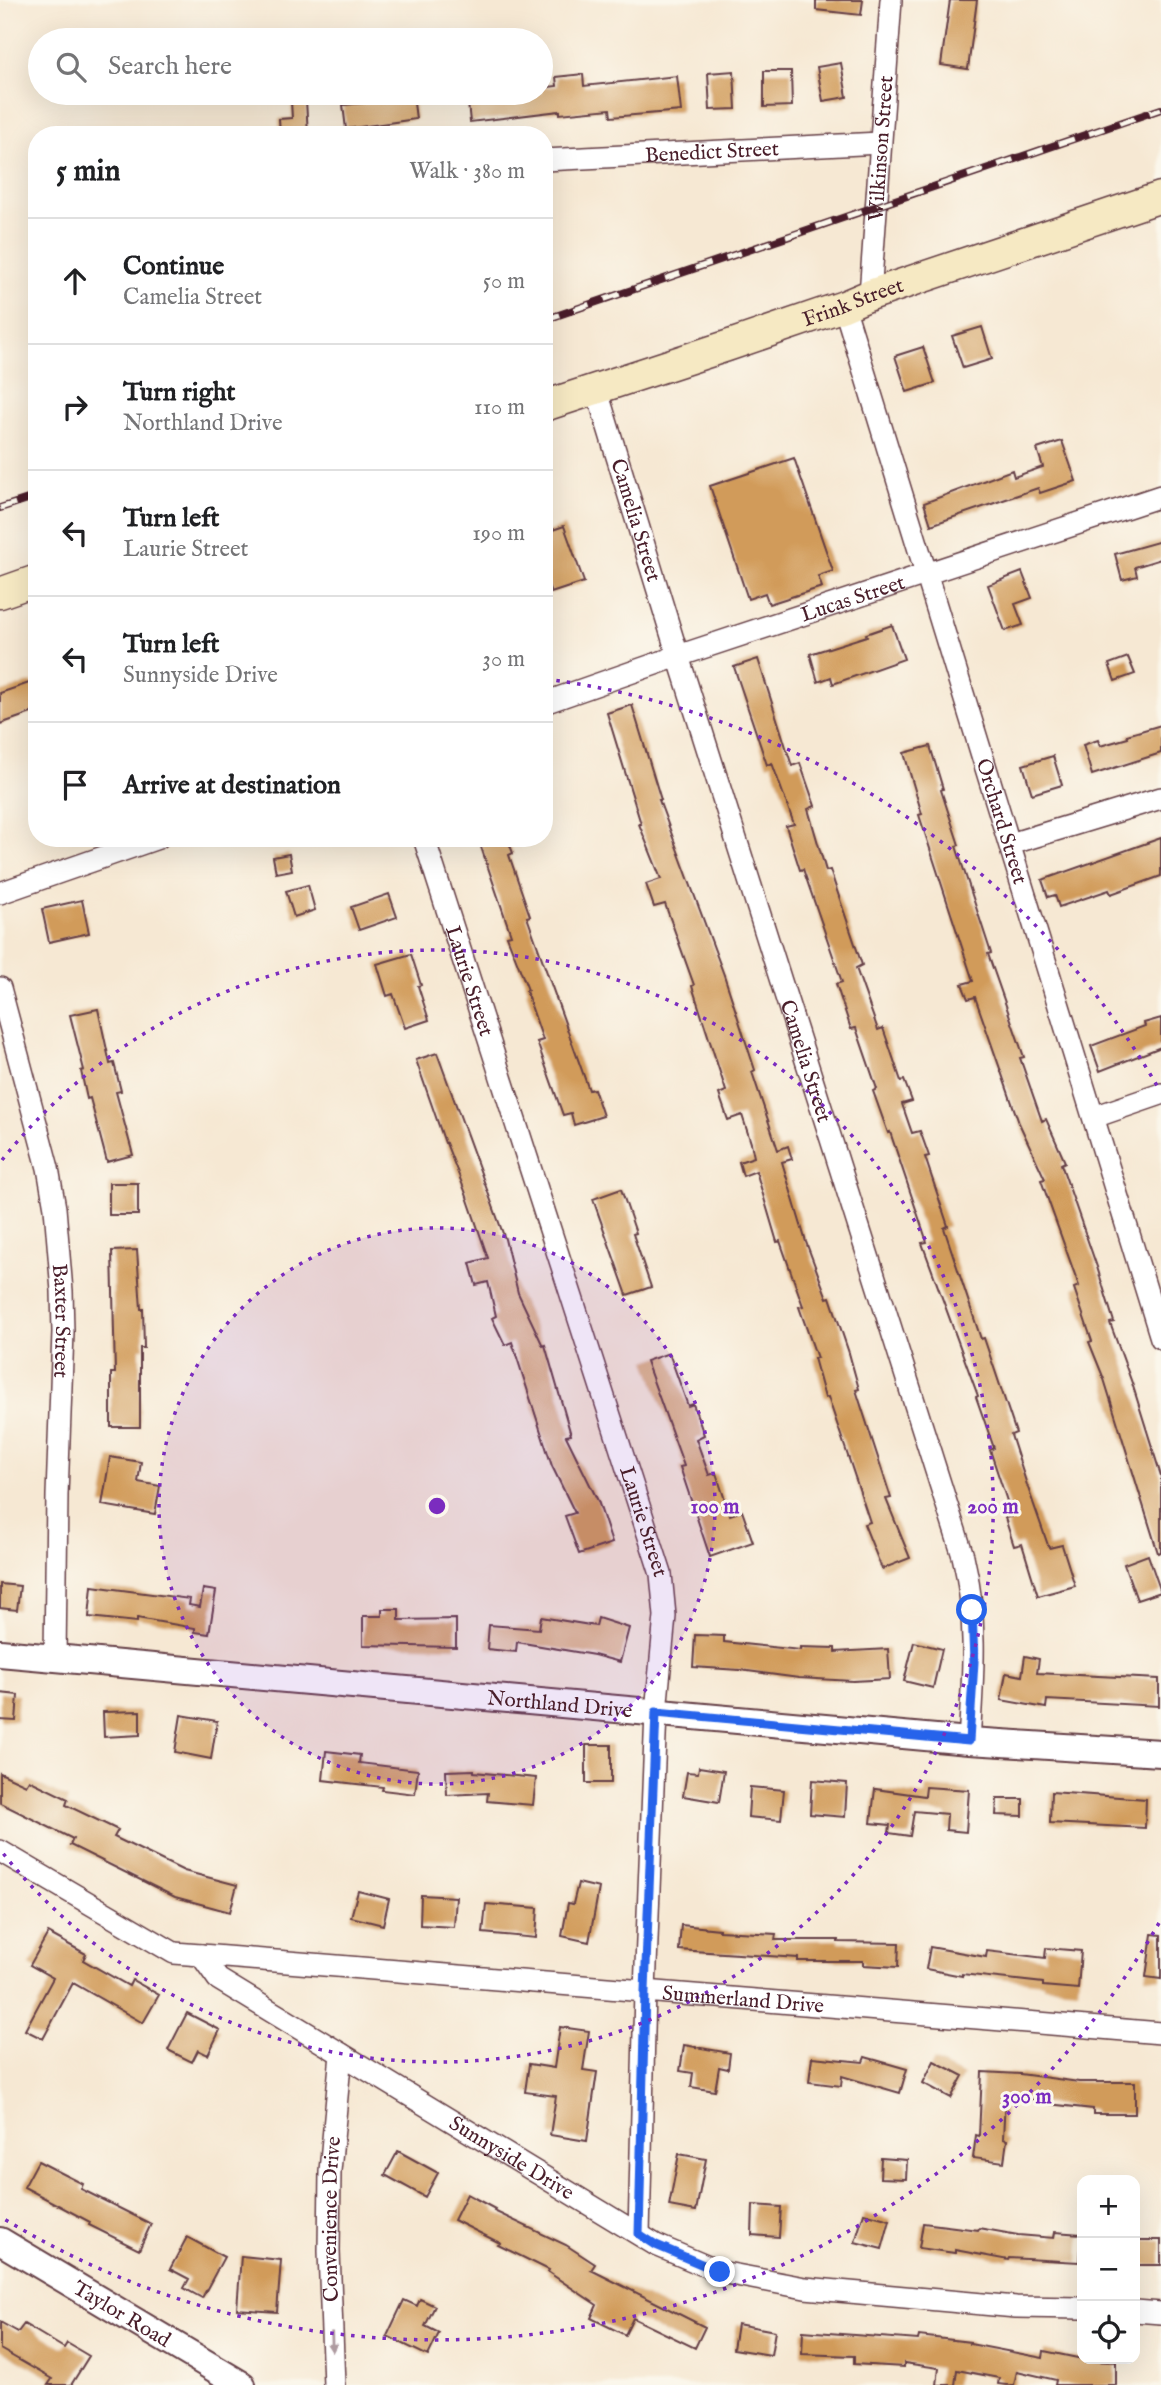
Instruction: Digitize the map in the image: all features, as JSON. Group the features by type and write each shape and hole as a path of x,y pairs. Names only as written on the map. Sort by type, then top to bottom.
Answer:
{"main road":[{"name":"Frink Street","path":"553,403 1161,197"},
{"path":"0,593 28,583"}],"street":[{"name":"Wilkinson Street","path":"857,301 880,143 891,0"},
{"name":"Benedict Street","path":"553,160 880,143"},
{"name":"Orchard Street","path":"857,301 926,573 1161,1338"},
{"name":"Camelia Street","path":"596,388 962,1556 972,1610 974,1662 969,1741"},
{"name":"Lucas Street","path":"553,700 1161,496"},
{"path":"1010,844 1161,798"},
{"path":"0,893 132,847"},
{"name":"Laurie Street","path":"427,847 656,1555 664,1595 665,1616 656,1712 645,1991 639,2234"},
{"name":"Baxter Street","path":"0,988 48,1168 55,1208 61,1277 63,1332 55,1658"},
{"path":"1094,1117 1161,1094"},
{"name":"Northland Drive","path":"0,1653 969,1741 1161,1753"},
{"path":"0,1851 174,1953 201,1955"},
{"name":"Summerland Drive","path":"201,1955 1161,2034"},
{"name":"Sunnyside Drive","path":"201,1955 218,1979 656,2245 720,2272 805,2288 1016,2307 1077,2308"},
{"name":"Convenience Drive","path":"334,2385 329,2251 330,2184 341,2054"},
{"name":"Taylor Road","path":"0,2241 227,2381"},
{"path":"1140,2311 1161,2313"}],"building":[{"path":"816,0 863,0 861,15 816,10"},
{"path":"950,0 977,0 968,69 941,65"},
{"path":"841,63 847,97 823,101 817,67"},
{"path":"734,71 736,109 710,110 708,73"},
{"path":"764,71 791,71 792,106 764,107"},
{"path":"583,74 584,86 677,76 681,111 611,117 610,109 560,114 560,111 470,122 468,105 553,105 556,77"},
{"path":"291,105 306,105 307,126 279,126 279,119 292,118"},
{"path":"343,105 414,105 416,119 367,126 346,126"},
{"path":"982,327 992,359 963,368 952,336"},
{"path":"923,347 935,383 907,392 895,356"},
{"path":"1062,441 1076,481 1040,493 1038,488 931,525 924,503 1012,470 1014,477 1043,467 1037,449"},
{"path":"794,458 833,571 818,576 822,587 769,604 765,593 748,599 710,486"},
{"path":"564,526 584,582 553,592 553,530"},
{"path":"1161,541 1161,559 1135,567 1137,576 1122,580 1115,554"},
{"path":"1022,572 1032,598 1015,604 1023,625 1005,631 988,585"},
{"path":"892,625 904,659 833,684 831,677 818,682 810,654"},
{"path":"1128,657 1135,674 1115,681 1109,664"},
{"path":"758,659 792,766 800,763 815,806 808,809 826,871 830,870 862,965 856,968 878,1030 883,1028 901,1081 904,1080 912,1101 902,1104 912,1133 920,1131 929,1156 925,1157 948,1226 944,1228 1016,1433 1011,1435 1027,1485 1049,1548 1062,1545 1075,1586 1038,1596 1022,1544 1014,1546 1005,1518 1012,1516 990,1450 994,1448 976,1397 978,1396 922,1243 927,1242 890,1132 888,1133 873,1091 877,1089 856,1028 851,1029 836,984 842,982 786,826 794,824 772,763 767,765 734,667"},
{"path":"28,683 28,714 0,724 0,693"},
{"path":"632,705 659,800 724,975 778,1150 788,1146 792,1159 782,1162 806,1242 827,1298 830,1297 849,1353 859,1389 856,1390 891,1498 886,1499 910,1558 882,1569 864,1524 870,1522 828,1397 825,1398 814,1358 817,1358 799,1307 803,1306 780,1241 777,1242 756,1171 743,1176 739,1162 754,1157 742,1115 728,1120 719,1094 726,1091 692,986 694,985 665,904 654,907 646,884 661,879 639,824 607,713"},
{"path":"1161,725 1161,753 1092,775 1083,745 1098,740 1100,746"},
{"path":"930,746 959,845 956,846 991,953 988,954 1024,1057 1020,1058 1042,1121 1046,1119 1065,1162 1061,1164 1097,1267 1114,1322 1110,1323 1161,1476 1161,1552 1158,1553 1104,1379 1089,1342 1092,1341 1074,1288 1079,1286 1041,1180 1045,1179 1019,1123 975,997 968,999 962,984 973,981 919,815 922,814 904,753"},
{"path":"1053,756 1062,785 1032,794 1023,765"},
{"path":"1161,838 1161,876 1111,894 1109,890 1059,907 1055,895 1048,897 1042,880"},
{"path":"481,847 511,847 513,853 509,855 530,916 527,917 589,1090 594,1089 603,1116 574,1125 571,1113 563,1115 537,1042 543,1040 526,991 528,990 507,936 511,935"},
{"path":"289,854 292,870 276,873 273,857"},
{"path":"308,885 315,910 294,917 286,891"},
{"path":"389,894 397,917 359,930 351,907"},
{"path":"82,900 89,933 49,942 42,909"},
{"path":"411,954 429,1020 405,1028 393,994 387,996 377,964"},
{"path":"98,1009 110,1064 114,1063 121,1091 116,1092 133,1155 107,1162 90,1098 87,1099 81,1071 84,1070 70,1015"},
{"path":"1161,1018 1161,1047 1100,1071 1091,1046"},
{"path":"437,1053 505,1239 518,1293 543,1346 545,1345 571,1435 566,1436 598,1501 612,1543 579,1554 565,1516 575,1513 552,1466 512,1342 505,1345 492,1318 496,1316 488,1282 476,1285 470,1263 488,1258 416,1060"},
{"path":"109,1183 138,1183 138,1215 109,1215"},
{"path":"621,1189 651,1287 627,1295 593,1199"},
{"path":"137,1250 144,1348 140,1348 140,1427 111,1427 111,1373 115,1373 112,1251"},
{"path":"669,1353 688,1406 693,1404 704,1435 696,1439 709,1475 716,1473 730,1515 742,1511 753,1542 710,1557 680,1467 684,1466 646,1361"},
{"path":"110,1457 141,1462 138,1482 160,1486 155,1514 102,1505"},
{"path":"1148,1555 1161,1592 1137,1600 1124,1564"},
{"path":"0,1584 20,1586 17,1610 0,1608"},
{"path":"92,1586 190,1599 189,1605 200,1607 203,1589 216,1591 209,1634 195,1632 195,1628 137,1618 137,1622 89,1617"},
{"path":"382,1609 399,1609 399,1620 456,1619 456,1647 363,1645 363,1616 382,1616"},
{"path":"541,1617 596,1626 598,1618 629,1628 620,1662 517,1642 516,1652 487,1649 489,1625 539,1629"},
{"path":"695,1635 724,1636 724,1642 800,1650 800,1647 835,1648 835,1652 888,1649 890,1679 853,1681 799,1678 693,1667"},
{"path":"914,1642 942,1649 933,1688 904,1681"},
{"path":"1025,1656 1039,1659 1037,1673 1159,1679 1159,1706 1047,1700 1046,1708 1001,1700 1006,1673 1022,1676"},
{"path":"0,1693 18,1695 16,1721 0,1720"},
{"path":"140,1711 140,1735 104,1737 103,1712"},
{"path":"181,1715 217,1721 211,1759 175,1752"},
{"path":"586,1745 611,1745 611,1783 586,1783"},
{"path":"326,1751 360,1755 359,1763 418,1770 415,1794 382,1790 383,1787 323,1780"},
{"path":"699,1767 724,1771 719,1802 683,1796 687,1772 698,1773"},
{"path":"474,1770 536,1778 533,1805 487,1801 488,1793 447,1795 446,1771"},
{"path":"0,1773 26,1785 29,1780 68,1799 66,1805 118,1830 114,1837 184,1871 237,1885 230,1912 175,1897 70,1845 73,1839 0,1803"},
{"path":"812,1780 847,1783 845,1817 810,1814"},
{"path":"750,1787 784,1790 781,1820 748,1817"},
{"path":"926,1787 969,1790 966,1832 946,1830 947,1814 914,1811 910,1836 889,1833 890,1825 871,1823 875,1789 925,1796"},
{"path":"1051,1792 1146,1799 1145,1828 1050,1823"},
{"path":"997,1799 1023,1799 1023,1816 996,1815"},
{"path":"578,1883 599,1888 589,1942 562,1936 568,1903 573,1904"},
{"path":"358,1891 389,1899 383,1925 351,1917"},
{"path":"421,1895 456,1897 454,1927 420,1925"},
{"path":"486,1904 538,1908 536,1938 483,1933"},
{"path":"681,1925 719,1931 776,1934 775,1940 899,1943 898,1967 863,1965 863,1961 798,1961 798,1958 679,1950"},
{"path":"48,1933 86,1954 83,1960 129,1986 132,1980 159,1995 143,2023 73,1983 43,2039 25,2030 53,1978 30,1965"},
{"path":"1152,1934 1161,1935 1161,1979 1146,1977"},
{"path":"930,1947 986,1957 987,1951 1045,1958 1046,1948 1081,1951 1078,1989 962,1976 926,1969"},
{"path":"187,2013 220,2030 208,2055 198,2050 192,2062 168,2050"},
{"path":"560,2027 589,2031 583,2070 597,2072 587,2141 550,2135 556,2096 525,2092 529,2064 554,2068"},
{"path":"684,2045 730,2053 728,2069 719,2067 715,2091 691,2087 693,2073 680,2071"},
{"path":"812,2057 863,2062 865,2057 907,2069 900,2093 842,2076 841,2086 809,2082"},
{"path":"934,2061 963,2076 951,2098 923,2083"},
{"path":"982,2072 1079,2082 1135,2082 1135,2114 1093,2114 1093,2109 1039,2103 1039,2100 1005,2098 1003,2139 1007,2140 1004,2162 973,2158 976,2135 979,2136"},
{"path":"398,2151 438,2173 425,2197 385,2175"},
{"path":"679,2154 706,2159 696,2211 669,2206"},
{"path":"881,2158 907,2160 906,2179 880,2178"},
{"path":"38,2161 83,2184 81,2189 151,2224 139,2250 24,2187"},
{"path":"467,2194 495,2209 494,2211 566,2245 595,2264 591,2270 705,2327 695,2348 633,2318 625,2335 591,2318 597,2305 548,2272 549,2270 454,2220"},
{"path":"753,2205 781,2207 779,2237 752,2235"},
{"path":"864,2213 890,2220 882,2249 855,2242"},
{"path":"923,2223 1054,2238 1055,2232 1077,2234 1077,2262 1008,2260 955,2250 955,2253 919,2248"},
{"path":"187,2237 224,2257 202,2298 184,2288 189,2279 170,2269"},
{"path":"1140,2240 1161,2240 1161,2265 1140,2265"},
{"path":"241,2256 281,2260 277,2312 237,2309"},
{"path":"420,2299 435,2306 425,2326 439,2333 428,2356 387,2336 404,2300 417,2306"},
{"path":"0,2322 18,2332 24,2324 64,2348 67,2343 89,2356 71,2385 48,2385 52,2379 0,2349"},
{"path":"737,2324 775,2331 771,2355 733,2349"},
{"path":"803,2331 918,2340 919,2336 970,2342 1043,2358 1044,2351 1077,2358 1077,2364 1116,2364 1116,2385 1055,2385 1056,2380 1017,2371 1014,2385 1006,2385 998,2384 999,2378 957,2370 955,2385 937,2385 939,2368 904,2363 904,2367 854,2364 854,2356 802,2354"}],"railway":[{"path":"553,317 1161,109"},
{"path":"0,508 28,499"}],"route":[{"path":"720,2272 656,2245 639,2234 656,1712 969,1741 974,1662 972,1610"}]}
